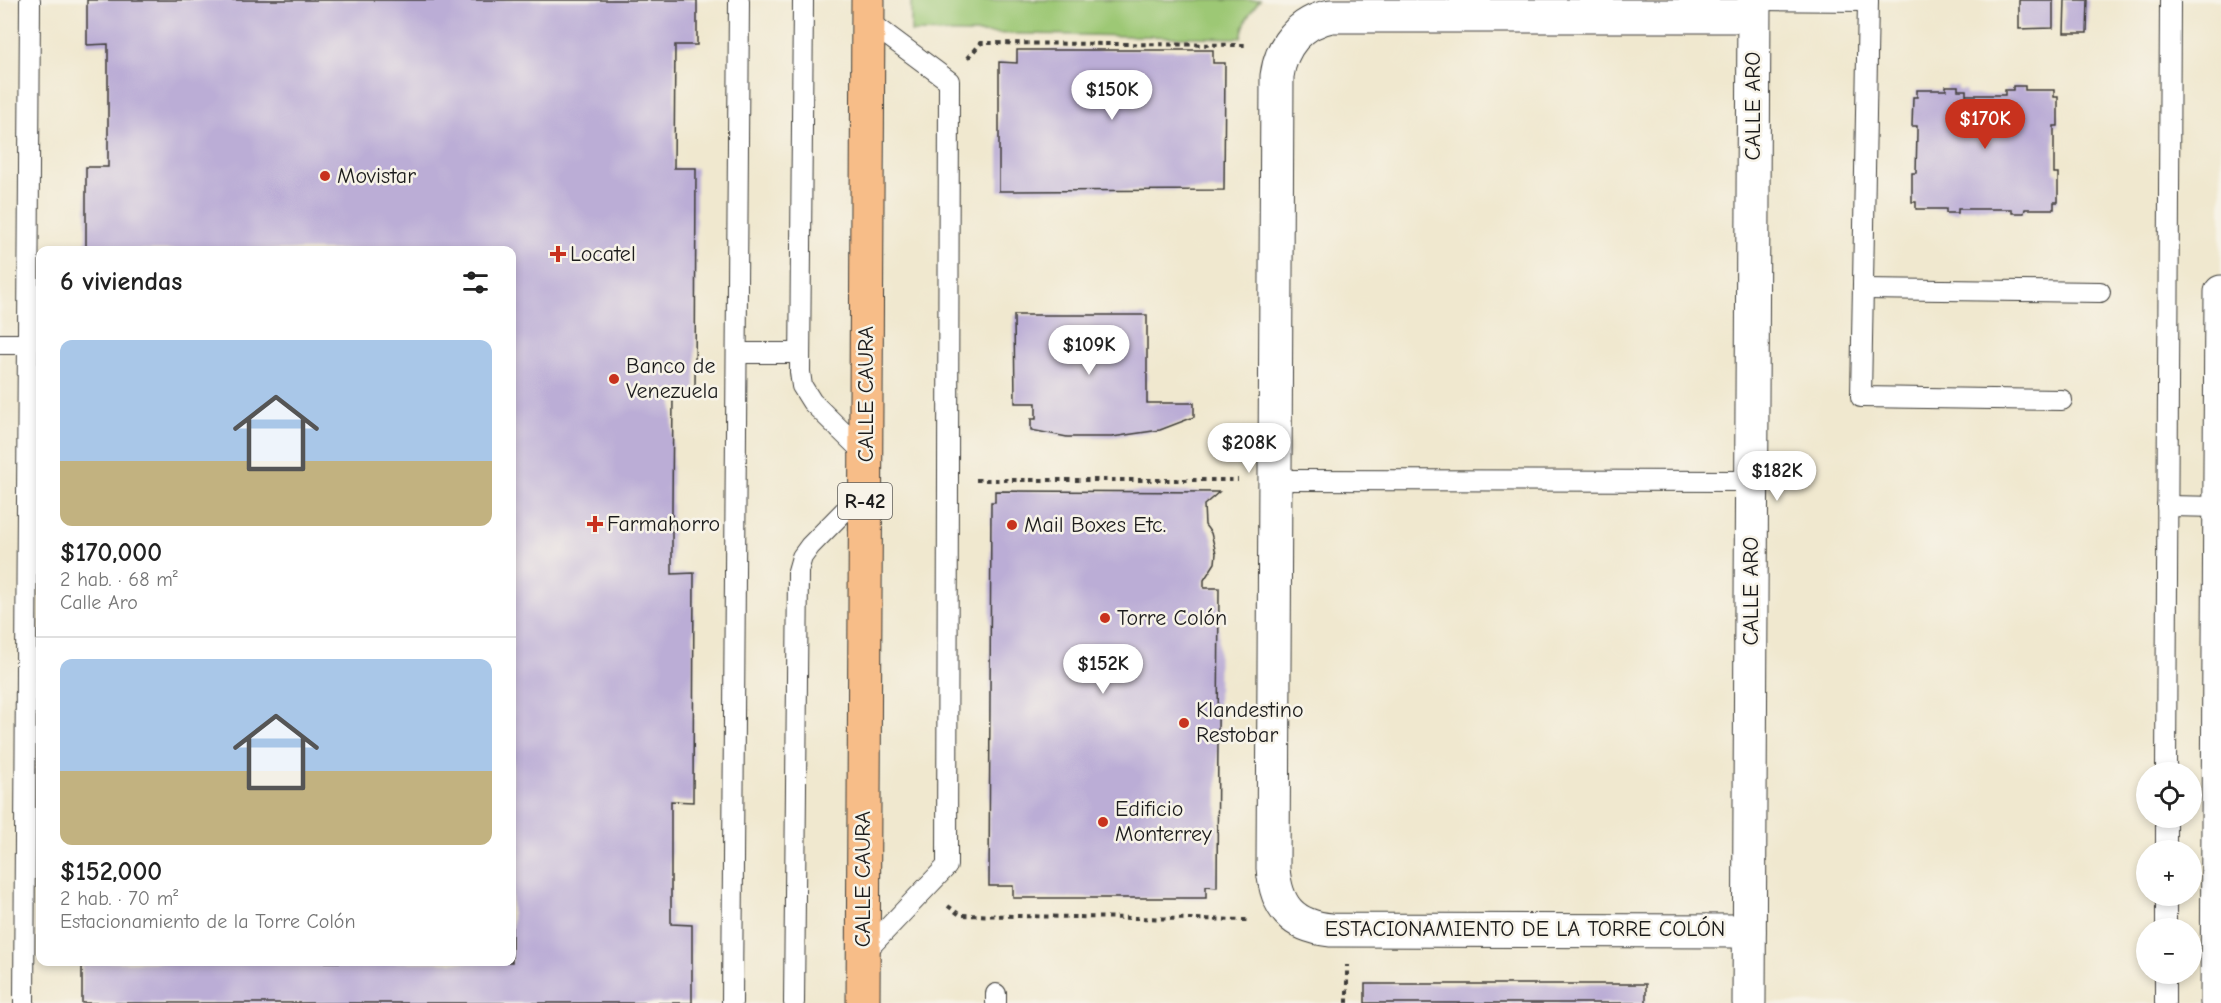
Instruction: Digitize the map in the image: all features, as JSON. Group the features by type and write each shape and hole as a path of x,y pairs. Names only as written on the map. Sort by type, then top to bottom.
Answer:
{"main road":[{"name":"CALLE CAURA","path":"863,1003 868,10"}],"street":[{"path":"1280,903 1273,868 1276,76 1278,63 1290,40 1299,30 1320,18 1337,15 1753,8"},
{"name":"CALLE ARO","path":"1749,1003 1753,8"},
{"path":"2217,1003 2221,292"},
{"name":"ESTACIONAMIENTO DE LA TORRE COLÓN","path":"1280,903 1296,919 1308,925 1331,930 1749,931"}],"lane":[{"path":"24,1003 30,0"},
{"path":"732,1003 739,0"},
{"path":"803,0 800,353 802,386 812,402 866,455"},
{"path":"1753,8 1868,0 1861,397 2062,400"},
{"path":"2166,762 2170,0"},
{"path":"863,954 947,866 949,81 868,10"},
{"path":"1863,289 2100,292"},
{"path":"0,344 28,344"},
{"path":"737,353 800,353"},
{"path":"1275,480 1751,481"},
{"path":"794,1003 798,571 802,557 810,546 865,490"},
{"path":"2167,507 2220,507"},
{"path":"2165,984 2165,1003"}],"path":[{"path":"949,81 981,43 1249,45 1278,63"},
{"path":"948,480 1275,480"},
{"path":"927,888 960,915 1258,920 1280,903"}],"green space":[{"path":"911,0 1260,0 1243,27 1241,38 911,32"}],"building":[{"path":"87,0 697,0 697,45 675,45 674,168 696,168 695,396 673,396 672,506 672,574 694,573 693,802 671,801 671,924 692,925 692,1003 82,1003 82,966 516,966 516,246 86,246 86,167 108,167 108,44 87,45"},
{"path":"2019,0 2053,0 2053,28 2019,29"},
{"path":"2065,0 2088,0 2087,33 2064,33"},
{"path":"1017,50 1213,50 1213,63 1225,63 1224,190 999,191 999,62 1017,63"},
{"path":"1946,86 1958,86 1958,90 1966,90 1966,95 2005,95 2005,90 2013,90 2013,86 2025,86 2025,90 2054,90 2054,97 2058,97 2058,126 2054,126 2054,173 2058,173 2058,202 2054,202 2054,209 2025,209 2024,213 2012,213 2012,209 1958,209 1958,213 1946,213 1946,209 1916,209 1916,202 1912,202 1912,173 1916,173 1917,133 1917,126 1912,126 1913,97 1917,97 1917,90 1946,90"},
{"path":"1014,315 1147,315 1147,403 1194,403 1194,417 1160,430 1112,437 1067,437 1031,430 1031,419 1036,419 1036,403 1015,403"},
{"name":"Torre Colón","path":"995,491 1219,492 1204,505 1205,525 1211,533 1216,553 1215,563 1204,580 1204,588 1219,588 1217,887 1206,886 1206,898 1013,898 1013,886 989,886 991,502 995,502"},
{"path":"1365,984 1646,984 1646,1003 1365,1003"}],"place":[{"name":"Movistar","path":"325,176"},
{"name":"Locatel","path":"558,254"},
{"name":"Banco de Venezuela","path":"614,379"},
{"name":"Farmahorro","path":"595,524"},
{"name":"Mail Boxes Etc.","path":"1012,525"},
{"name":"Torre Colón","path":"1105,618"},
{"name":"Klandestino Restobar","path":"1184,723"},
{"name":"Edificio Monterrey","path":"1103,822"}]}
